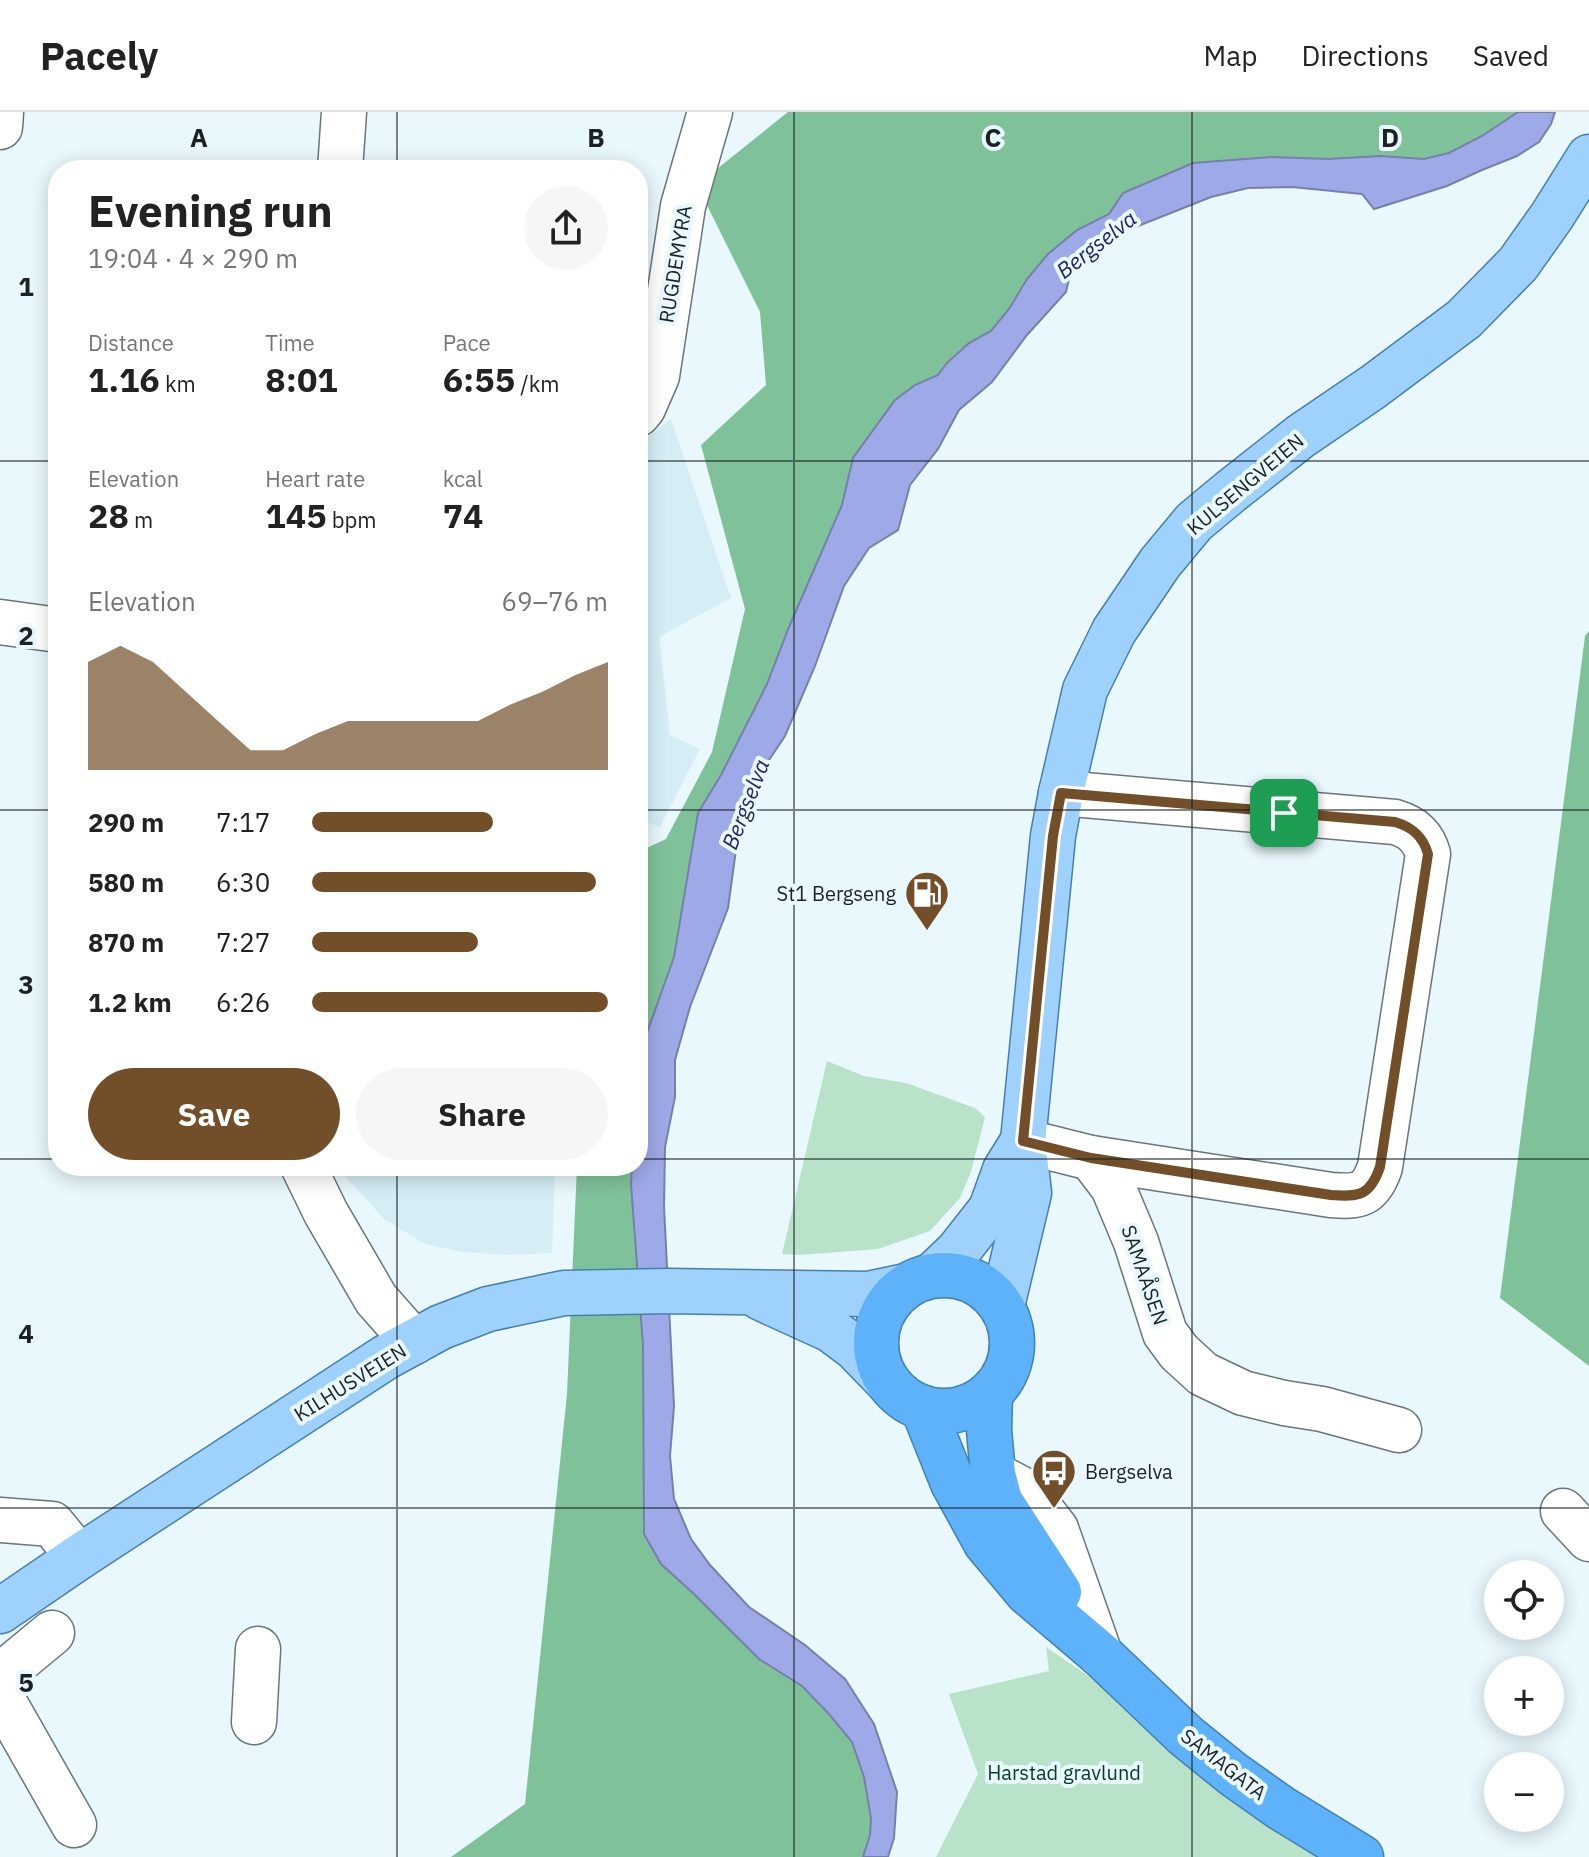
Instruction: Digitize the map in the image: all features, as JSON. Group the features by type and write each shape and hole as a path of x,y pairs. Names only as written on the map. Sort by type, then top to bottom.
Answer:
{"highway":[{"path":"953,1275 972,1280 989,1291 1002,1306 1010,1324 1013,1343 1010,1362 990,1394 970,1407 946,1411 906,1395 879,1363 876,1342 885,1310 890,1301 920,1281 953,1275"},
{"name":"SAMAGATA","path":"990,1394 993,1474 1000,1501 1100,1654"},
{"name":"SAMAGATA","path":"906,1395 986,1543 1027,1592 1100,1654 1186,1736 1233,1774 1281,1808 1361,1857"}],"main road":[{"name":"KULSENGVEIEN","path":"1002,1306 1029,1193 1023,1141 1053,836 1085,690 1114,631 1160,563 1194,522 1301,436 1464,319 1518,264 1589,157"},
{"name":"KULSENGVEIEN","path":"920,1281 958,1251 991,1209 1005,1170 1023,1141"},
{"name":"KILHUSVEIEN","path":"0,1611 373,1366 441,1327 488,1309 564,1293 868,1294 920,1281"},
{"name":"KILHUSVEIEN","path":"748,1292 831,1330 906,1395"}],"street":[{"path":"0,127 1,112"},
{"path":"341,160 344,112"},
{"name":"RUGDEMYRA","path":"648,397 657,376 683,206 710,112"},
{"path":"0,622 48,629"},
{"path":"1023,1141 1091,1158 1331,1195 1354,1197 1368,1190 1375,1183 1380,1167 1428,854 1424,842 1408,826 1395,822 1061,793"},
{"name":"SAMAÅSEN","path":"1091,1158 1113,1187 1136,1242 1165,1333 1179,1352 1203,1374 1243,1393 1322,1409 1399,1430"},
{"path":"308,1176 376,1299 414,1342"},
{"path":"0,1520 52,1524 79,1557"},
{"path":"0,1676 52,1633"},
{"path":"254,1722 258,1649"},
{"path":"0,1695 74,1825"}],"shaded area":[{"path":"671,419 731,598 659,637 670,735 700,749 660,827 648,823 648,437"},
{"path":"345,1176 555,1176 552,1253 509,1255 462,1252 425,1244 384,1219"}],"green space":[{"path":"788,112 1518,112 1449,154 1423,159 1380,156 1328,159 1271,157 1193,163 1123,193 1109,214 1077,230 1027,279 991,331 969,343 938,375 915,385 853,458 842,505 767,684 698,813 674,957 648,1034 648,847 666,839 712,752 745,609 701,445 766,385 760,312 697,185"},
{"path":"1589,631 1589,1366 1500,1298 1585,636"},
{"path":"827,1061 864,1076 906,1083 975,1108 985,1117 971,1172 960,1198 930,1231 878,1249 782,1254"},
{"path":"577,1176 633,1176 643,1345 644,1473 661,1564 759,1659 802,1686 852,1742 864,1777 871,1818 870,1835 863,1857 451,1857 525,1804 567,1394"},
{"name":"Harstad gravlund","path":"1046,1647 1109,1690 1328,1857 936,1857 978,1774 949,1694 1049,1671"}],"water":[{"path":"1518,112 1555,112 1539,142 1517,156 1447,186 1374,209 1362,194 1292,187 1248,188 1211,197 1085,251 1072,266 1066,292 1027,335 992,382 959,410 938,449 910,485 898,530 869,548 844,586 785,736 750,795 739,828 728,908 690,1007 675,1060 675,1097 665,1147 664,1207 674,1406 670,1456 674,1499 691,1539 710,1565 749,1607 805,1645 845,1679 874,1724 897,1792 894,1838 888,1857 863,1857 870,1835 871,1818 864,1777 852,1742 802,1686 759,1659 661,1564 644,1534 643,1345 631,1176 648,1176 648,1030 674,957 698,813 767,684 842,505 853,458 895,400 915,385 938,375 969,343 991,331 1048,254 1077,230 1109,214 1123,193 1193,163 1271,157 1328,159 1380,156 1424,159 1449,153"}],"place":[{"name":"St1 Bergseng","path":"927,932"},
{"name":"Bergselva","path":"1054,1510"}],"route":[{"path":"1061,793 1284,813 1395,822 1408,826 1424,842 1428,854 1375,1183 1354,1197 1331,1195 1091,1158 1023,1141 1053,836 1061,793"}]}
